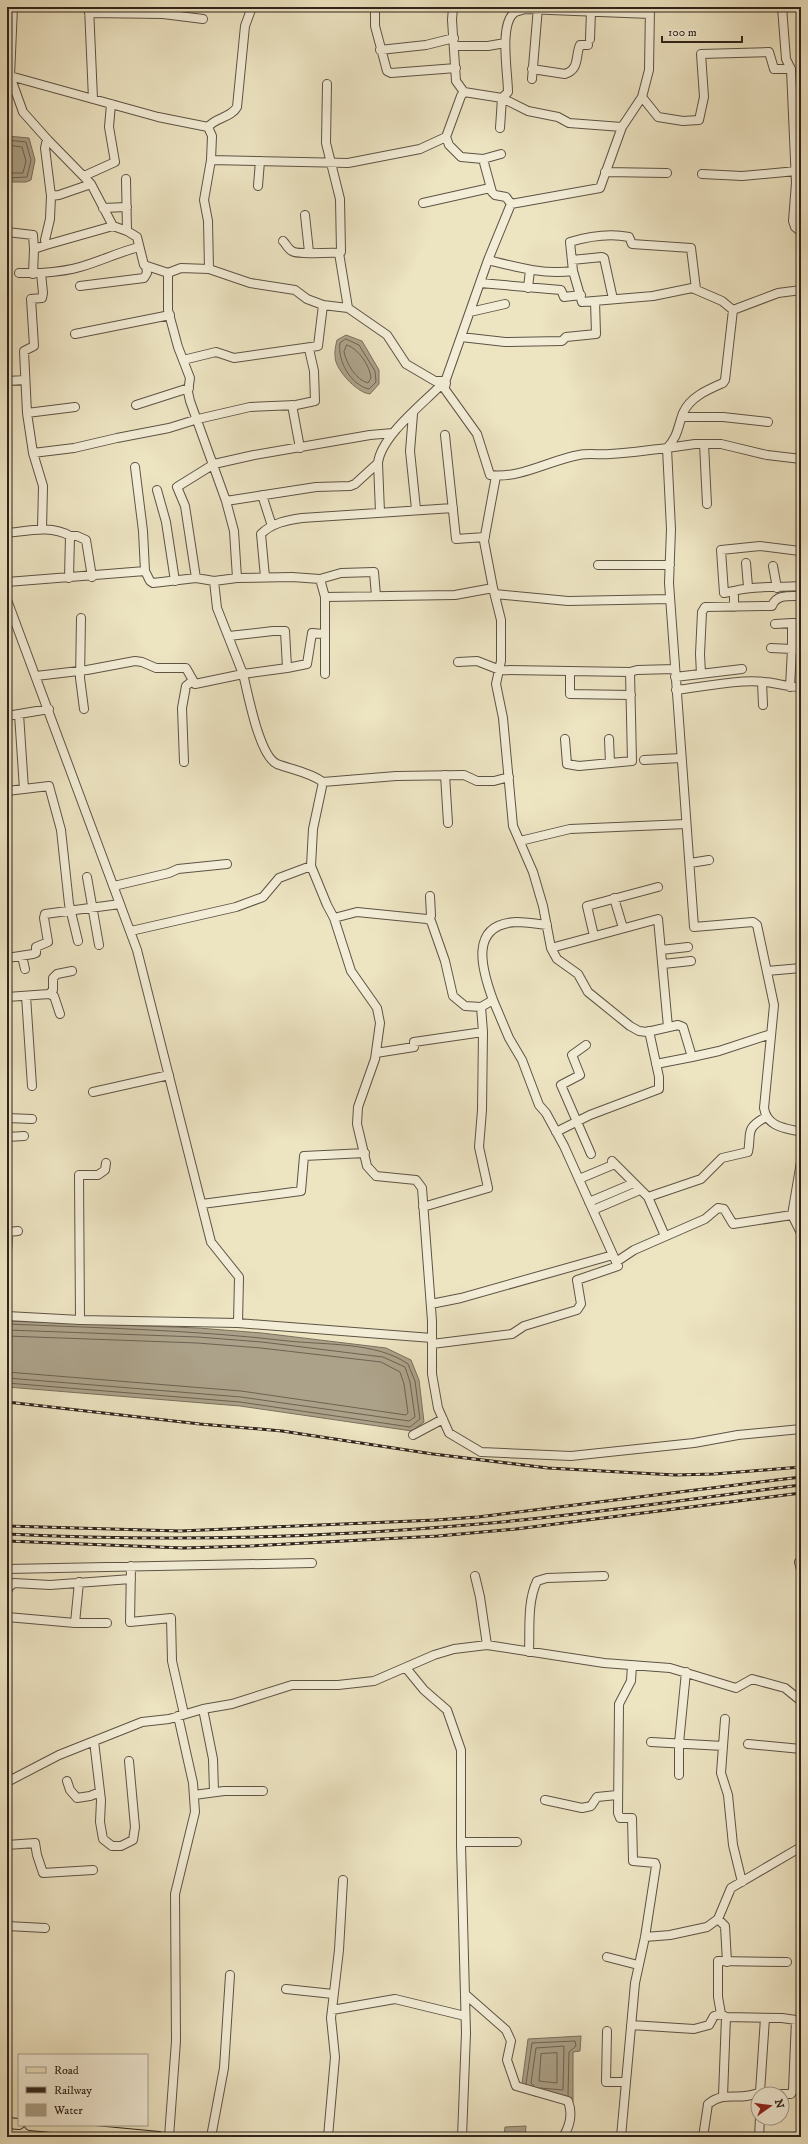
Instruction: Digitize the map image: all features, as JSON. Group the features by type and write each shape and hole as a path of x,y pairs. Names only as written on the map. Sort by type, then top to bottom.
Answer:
{"main road":[{"path":"7,2123 18,2124"},
{"path":"36,2126 74,2133 159,2137"}],"street":[{"path":"13,7 9,76 23,112 91,184 113,226"},
{"path":"208,127 212,122 234,113 237,107 246,26 252,7"},
{"path":"375,7 375,26 384,67 391,73 456,68"},
{"path":"454,7 452,20 456,80 464,92 502,98 528,111 558,117 569,123 622,127"},
{"path":"782,7 786,59 791,69 796,171 799,183 793,221 801,232"},
{"path":"532,79 538,8"},
{"path":"500,128 502,98 508,92 505,43 509,20 514,13 525,9 538,8 591,11 650,10 649,70 642,97 622,127 600,188 511,204"},
{"path":"93,99 89,10 163,14 203,19"},
{"path":"532,69 565,74 569,73 577,63 580,45 589,42 591,11"},
{"path":"380,50 454,42 488,46 505,43"},
{"path":"642,97 651,105 658,117 683,121 699,120 704,97 701,54 769,52 774,69 791,69"},
{"path":"9,76 158,117 208,127"},
{"path":"327,84 325,125 326,143 340,199 341,252 339,254 348,308"},
{"path":"464,92 461,96 446,137 449,145 461,157 483,159 501,154"},
{"path":"84,176 115,162 109,127 110,104"},
{"path":"792,109 801,108"},
{"path":"208,127 212,136 211,160 204,200 208,221 209,269"},
{"path":"211,160 348,163 420,149 446,137"},
{"path":"46,245 45,240 50,219 51,196 45,148 47,139"},
{"path":"483,159 486,166 490,188 495,195 506,197 511,204"},
{"path":"258,186 260,161"},
{"path":"702,174 742,176 796,171"},
{"path":"606,172 667,173"},
{"path":"126,179 127,231"},
{"path":"51,196 59,195 91,184"},
{"path":"423,203 490,188"},
{"path":"380,512 379,455 394,433 395,428 413,414 442,385 461,338 488,260 511,204"},
{"path":"103,208 127,207"},
{"path":"305,215 309,252"},
{"path":"34,249 113,226 127,231 137,237 141,257 146,266 147,273 144,278 80,286"},
{"path":"7,232 33,234 37,274 43,297 30,300 34,346 24,351 27,413 33,453 43,486 42,529"},
{"path":"696,289 692,248 632,244 629,237 619,235 596,235 570,242 573,271 582,302 653,296 692,288 722,300 733,310"},
{"path":"283,241 292,252 297,254 309,252 339,254"},
{"path":"19,273 37,274 74,268 111,256 118,252 139,247"},
{"path":"572,260 604,258 613,299"},
{"path":"488,260 530,270 556,274 573,271"},
{"path":"146,266 168,273 181,268 209,269 250,283 295,290 307,299 323,305 348,308 387,335 406,364 442,385 477,434 490,475 496,476 535,469 553,461 581,455 608,454 704,444 721,444 767,455 801,459"},
{"path":"528,288 530,270"},
{"path":"168,273 167,293 170,315 182,360 190,378 190,401 214,464 234,532 237,578"},
{"path":"480,283 561,290 564,297 581,295"},
{"path":"733,310 778,293 801,290"},
{"path":"461,338 505,342 562,341 566,337 596,334 595,301"},
{"path":"470,312 505,304"},
{"path":"182,360 216,352 234,358 309,349 318,346 323,305"},
{"path":"733,310 725,380 723,383 695,397 682,417 675,440 667,448 670,499 670,599 694,927 754,922 757,925 774,1005 764,1108 766,1117 773,1124 801,1132"},
{"path":"75,334 97,329 119,327 170,315"},
{"path":"33,453 74,448 169,428 198,419 250,407 292,405 314,401 314,372 309,349"},
{"path":"7,381 25,380"},
{"path":"136,405 189,388"},
{"path":"292,405 300,448"},
{"path":"27,413 75,407"},
{"path":"413,414 410,451 416,509"},
{"path":"682,417 723,417 768,422"},
{"path":"196,578 185,506 177,487 214,464 254,455 370,435 394,433"},
{"path":"445,435 456,539 485,537"},
{"path":"704,444 707,504"},
{"path":"226,501 316,487 350,486 355,484 378,463"},
{"path":"135,467 143,531 145,571 150,581 153,583 196,578 214,580 237,578 320,579 341,573 374,572 376,596"},
{"path":"496,476 485,537 485,550 501,620 500,670 496,684 503,718 513,826 533,872 547,925 550,948 557,959 578,974 592,996 630,1026 639,1031 649,1032 678,1025 683,1027 692,1057"},
{"path":"157,490 166,522 175,581"},
{"path":"262,495 272,526"},
{"path":"266,578 261,534 272,526 302,518 416,509 453,508"},
{"path":"7,533 42,529 60,531 70,536 77,536 86,540 92,577"},
{"path":"69,578 70,536"},
{"path":"801,557 800,551 760,546 722,550 724,593 748,587 777,588 801,586"},
{"path":"746,563 748,587"},
{"path":"598,565 670,565"},
{"path":"773,566 777,588"},
{"path":"7,582 92,577 145,571"},
{"path":"320,579 325,597 325,674"},
{"path":"214,580 217,608 230,636 243,674 253,719 269,754 276,763 300,771 323,782 373,777 445,775 464,775 477,781 494,781 509,777"},
{"path":"325,597 455,595 494,591 568,601 670,599"},
{"path":"734,591 734,607"},
{"path":"701,674 700,654 703,608 709,606 772,606 773,601 778,597 801,596"},
{"path":"7,600 138,950 211,1242 239,1277 238,1323"},
{"path":"81,618 80,678 84,709"},
{"path":"790,687 792,623"},
{"path":"775,624 801,623"},
{"path":"230,636 285,631 287,668"},
{"path":"36,676 142,662 156,668 186,668 195,684 243,674 307,664 312,633 324,634"},
{"path":"771,648 801,649"},
{"path":"458,662 477,661 500,670 630,672 637,670 701,674 742,669"},
{"path":"570,671 570,694 631,695"},
{"path":"565,739 567,764 579,766 629,763 632,761 630,672"},
{"path":"184,762 182,708 186,686 192,681"},
{"path":"676,690 762,682 790,687 801,686"},
{"path":"762,682 763,705"},
{"path":"7,716 49,710"},
{"path":"19,714 24,789"},
{"path":"609,739 610,763"},
{"path":"644,760 681,758"},
{"path":"445,775 448,823"},
{"path":"323,782 313,829 311,866 334,918 351,971 377,1008 380,1023 375,1059 358,1107 357,1124 367,1166 376,1176 416,1180 422,1188 431,1304 432,1374 438,1408 449,1433 481,1452 571,1456 694,1443 738,1435 801,1429"},
{"path":"7,792 50,786 61,830 69,904 72,911 78,941"},
{"path":"520,841 570,829 686,824"},
{"path":"690,863 709,860"},
{"path":"114,886 170,873 178,869 227,864"},
{"path":"131,931 236,907 263,897 279,878 311,866"},
{"path":"87,876 99,945"},
{"path":"594,936 587,906 658,887"},
{"path":"428,919 431,916 430,896"},
{"path":"614,898 623,928"},
{"path":"7,958 36,953 36,947 48,942 43,915 54,912 120,904"},
{"path":"334,918 357,912 428,919 431,921 441,948 453,996 465,1006 481,1007 493,1000"},
{"path":"550,948 658,919 668,1027"},
{"path":"7,1316 80,1320 238,1323 432,1341 512,1334 524,1326 577,1310 581,1304 577,1280 618,1266 556,1132 546,1113 539,1106 522,1060 509,1038 493,1000 484,974 482,963 484,939 494,928 506,924 524,922 547,925"},
{"path":"661,950 688,947"},
{"path":"22,956 25,969"},
{"path":"663,964 691,961"},
{"path":"767,971 801,968"},
{"path":"49,994 53,990 53,978 57,974 72,971"},
{"path":"7,997 49,994 54,996 60,1014"},
{"path":"26,996 32,1086"},
{"path":"423,1207 488,1188 479,1147 482,1110 483,1032 481,1007"},
{"path":"376,1053 414,1047 414,1042 483,1032"},
{"path":"556,1132 576,1122 659,1089 656,1064 649,1032"},
{"path":"656,1064 719,1051 771,1034"},
{"path":"586,1045 572,1055 580,1075 560,1085 590,1154"},
{"path":"94,1092 169,1076"},
{"path":"648,1197 701,1179 722,1158 748,1152 750,1144 748,1136 752,1129 766,1117"},
{"path":"7,1118 32,1119"},
{"path":"7,1137 24,1136"},
{"path":"202,1204 301,1191 304,1156 365,1153"},
{"path":"579,1179 614,1162 648,1197 665,1236"},
{"path":"801,1162 792,1215 801,1233"},
{"path":"80,1320 79,1175 98,1175 105,1170 106,1163"},
{"path":"589,1202 634,1183"},
{"path":"593,1210 640,1190"},
{"path":"431,1304 461,1298 614,1258 705,1219 718,1208 724,1209 733,1224 792,1215"},
{"path":"7,1253 8,1232 18,1231"},
{"path":"413,1435 443,1419"},
{"path":"801,1561 799,1562 801,1570"},
{"path":"7,1569 312,1563"},
{"path":"131,1566 130,1622 171,1618 172,1660 194,1795 194,1819 174,1894 176,2041 169,2137"},
{"path":"475,1576 480,1597 487,1645"},
{"path":"529,1652 533,1589 537,1581 547,1578 604,1576"},
{"path":"7,1592 9,1587 14,1582 50,1585 131,1579"},
{"path":"75,1623 79,1582"},
{"path":"7,1617 75,1623 107,1623"},
{"path":"7,1782 59,1755 142,1722 181,1715 203,1708 232,1704 292,1685 338,1685 374,1681 434,1655 454,1649 487,1645 604,1663 670,1668 736,1688 752,1679 785,1688 801,1701"},
{"path":"621,2137 635,1983 645,1937 656,1866 655,1863 633,1862 632,1818 620,1818 618,1814 619,1704 630,1681 632,1665"},
{"path":"406,1668 424,1690 447,1710 461,1750 461,1842 465,1994 462,2137"},
{"path":"679,1775 679,1743 686,1672"},
{"path":"203,1708 213,1759 214,1792"},
{"path":"724,1719 721,1773 727,1789 733,1845 742,1882"},
{"path":"94,1741 100,1792 100,1822 103,1838 112,1846 121,1846 133,1840 135,1827 129,1761"},
{"path":"651,1742 723,1746"},
{"path":"748,1744 801,1749"},
{"path":"67,1781 70,1790 77,1798 90,1796 100,1792"},
{"path":"194,1795 214,1792 263,1791"},
{"path":"545,1800 582,1808 590,1806 597,1797 617,1795"},
{"path":"461,1842 517,1842"},
{"path":"7,1845 35,1844 36,1855 43,1873 93,1870"},
{"path":"645,1937 670,1935 707,1927 718,1919 731,1888 801,1847"},
{"path":"328,2137 335,2057 332,2010 339,1950 343,1880"},
{"path":"718,1919 725,1926 727,1962"},
{"path":"7,1926 45,1928"},
{"path":"607,1957 638,1965"},
{"path":"723,2096 724,2015 718,1997 718,1961 788,1962"},
{"path":"211,2137 224,2068 230,1975"},
{"path":"286,1989 333,1994"},
{"path":"465,1994 506,2030 511,2041 507,2060 516,2086 568,2101 570,2127 563,2137"},
{"path":"332,2010 395,1999 465,2016"},
{"path":"631,2025 694,2029 709,2025 714,2016 724,2015 799,2020 798,2076 790,2094"},
{"path":"761,2086 765,2018"},
{"path":"607,2031 606,2082 625,2082"},
{"path":"703,2137 708,2104 716,2097 750,2096"},
{"path":"759,2137 760,2126"}],"water":[{"path":"7,136 29,138 35,160 31,180 26,182 7,182"},
{"path":"346,335 362,341 379,370 379,384 370,394 365,393 355,387 338,367 335,356 337,340"},
{"path":"7,1321 198,1328 262,1333 386,1348 411,1360 419,1380 424,1422 412,1431 240,1406 7,1387"},
{"path":"581,2036 580,2051 573,2052 573,2102 535,2096 521,2091 528,2039"},
{"path":"526,2126 525,2137 486,2137 486,2133 504,2136 505,2127"}],"railway":[{"path":"7,1402 200,1424 282,1431 433,1454 548,1468 675,1475 714,1474 801,1467"},
{"path":"7,1526 180,1531 436,1520 478,1517 801,1477"},
{"path":"7,1534 125,1538 184,1538 361,1533 560,1516 801,1485"},
{"path":"7,1541 183,1548 438,1536 516,1529 801,1493"}]}
